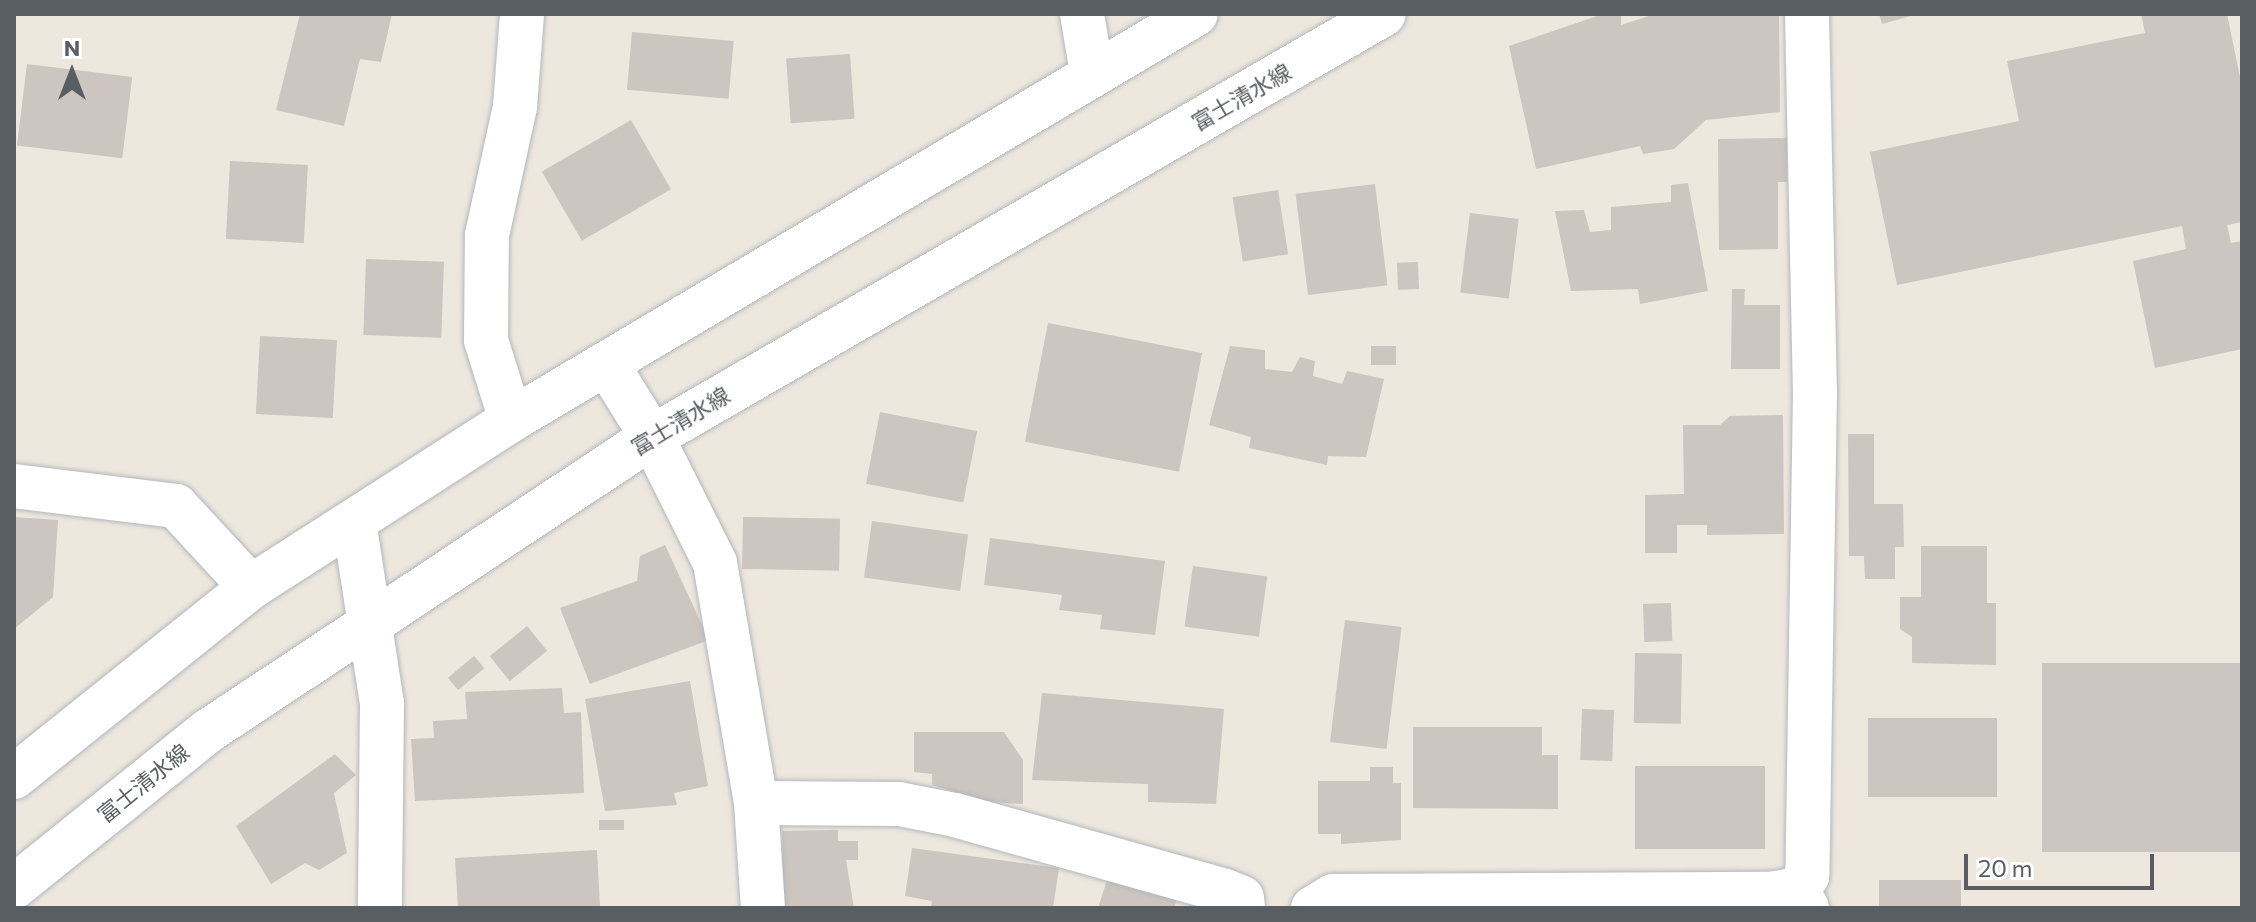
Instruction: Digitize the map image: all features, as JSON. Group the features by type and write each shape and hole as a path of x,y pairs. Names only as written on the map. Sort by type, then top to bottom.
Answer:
{"street":[{"path":"511,420 486,340 487,235 515,107 522,14"},
{"path":"1082,14 1092,73"},
{"path":"14,777 251,587 511,420 608,366 1092,73 1196,14"},
{"name":"富士清水線","path":"14,887 208,731 371,619 652,437 1384,14"},
{"path":"1313,908 1333,896 1770,894 1802,898 1807,876 1815,391 1807,14"},
{"path":"608,366 652,437 715,563 756,803 763,908"},
{"path":"14,486 176,506 251,587"},
{"path":"354,521 382,703 380,908"},
{"path":"756,803 899,804 955,815 1225,891 1242,898 1243,908"}],"building":[{"path":"300,14 392,14 381,62 360,59 344,126 276,110"},
{"path":"1603,14 1621,14 1621,25 1655,14 1779,14 1780,112 1706,120 1674,149 1643,154 1640,146 1536,169 1509,46"},
{"path":"1879,14 1914,14 1914,15 1882,24"},
{"path":"2141,14 2227,14 2242,87 2242,222 2227,225 2231,243 2242,241 2242,349 2155,368 2133,261 2186,249 2182,226 1897,285 1870,152 2019,121 2007,61 2145,33"},
{"path":"632,32 734,41 729,99 627,90"},
{"path":"850,54 855,119 791,123 786,58"},
{"path":"27,64 132,77 122,158 17,145"},
{"path":"631,120 671,189 582,241 542,172"},
{"path":"1787,138 1787,182 1778,182 1778,249 1719,250 1718,139"},
{"path":"230,161 308,165 304,243 226,239"},
{"path":"1688,183 1708,291 1640,304 1638,289 1571,291 1555,211 1584,210 1590,232 1611,230 1611,207 1671,202 1671,185"},
{"path":"1375,184 1387,285 1308,295 1296,194"},
{"path":"1278,190 1288,254 1243,261 1233,197"},
{"path":"1470,213 1519,219 1509,298 1460,292"},
{"path":"366,259 444,262 441,338 363,335"},
{"path":"1418,262 1419,289 1398,290 1397,263"},
{"path":"1732,289 1745,289 1744,305 1780,305 1780,369 1731,369"},
{"path":"1048,323 1202,353 1179,472 1025,442"},
{"path":"260,336 337,340 333,418 256,414"},
{"path":"1230,346 1265,350 1265,369 1292,372 1300,357 1315,361 1313,376 1342,384 1347,371 1384,379 1366,457 1328,456 1327,465 1249,448 1251,437 1209,425"},
{"path":"1371,346 1396,346 1396,365 1371,365"},
{"path":"880,412 977,431 963,503 866,484"},
{"path":"1783,415 1784,534 1707,535 1707,525 1677,525 1677,553 1645,553 1645,495 1684,494 1683,425 1720,425 1730,416"},
{"path":"1848,434 1874,434 1874,504 1903,504 1904,547 1895,547 1895,579 1865,579 1864,556 1849,556"},
{"path":"14,517 58,520 53,597 14,629"},
{"path":"743,517 840,519 839,571 742,569"},
{"path":"872,521 968,534 960,591 864,577"},
{"path":"990,538 1165,561 1155,635 1100,629 1102,615 1059,610 1062,595 984,585"},
{"path":"665,545 709,640 590,684 560,608 637,581 640,556"},
{"path":"1921,546 1987,546 1987,603 1996,603 1996,665 1912,663 1912,637 1900,629 1900,597 1921,597"},
{"path":"1193,566 1267,576 1259,637 1185,626"},
{"path":"1671,603 1672,641 1644,642 1643,604"},
{"path":"1345,620 1402,627 1387,749 1330,742"},
{"path":"527,626 547,651 510,681 490,656"},
{"path":"1635,653 1682,654 1681,724 1634,723"},
{"path":"474,656 484,668 458,690 448,678"},
{"path":"2042,663 2242,663 2242,852 2042,852"},
{"path":"690,681 708,786 674,793 677,805 605,811 585,699"},
{"path":"562,688 564,713 581,712 584,793 415,801 411,739 434,738 433,721 467,719 465,692"},
{"path":"1042,693 1224,709 1216,804 1148,802 1148,784 1032,780"},
{"path":"1582,709 1614,710 1612,761 1580,760"},
{"path":"1868,718 1997,718 1997,797 1868,797"},
{"path":"1413,727 1542,727 1542,755 1558,755 1558,809 1413,808"},
{"path":"914,732 1004,732 1023,760 1023,804 989,802 932,785 932,774 914,772"},
{"path":"335,754 356,775 334,793 347,853 319,870 305,863 271,884 236,826"},
{"path":"1635,766 1765,766 1765,849 1635,849"},
{"path":"1370,767 1393,767 1393,783 1401,783 1401,840 1341,844 1341,834 1318,834 1318,781 1370,781"},
{"path":"599,820 624,820 624,830 599,830"},
{"path":"838,830 838,841 858,841 858,860 846,860 854,908 783,908 782,831"},
{"path":"912,848 1059,868 1053,908 931,908 932,901 905,896"},
{"path":"597,850 600,908 458,908 455,858"},
{"path":"1109,874 1180,890 1174,908 1098,908"},
{"path":"1879,880 1961,880 1961,908 1879,908"}]}
